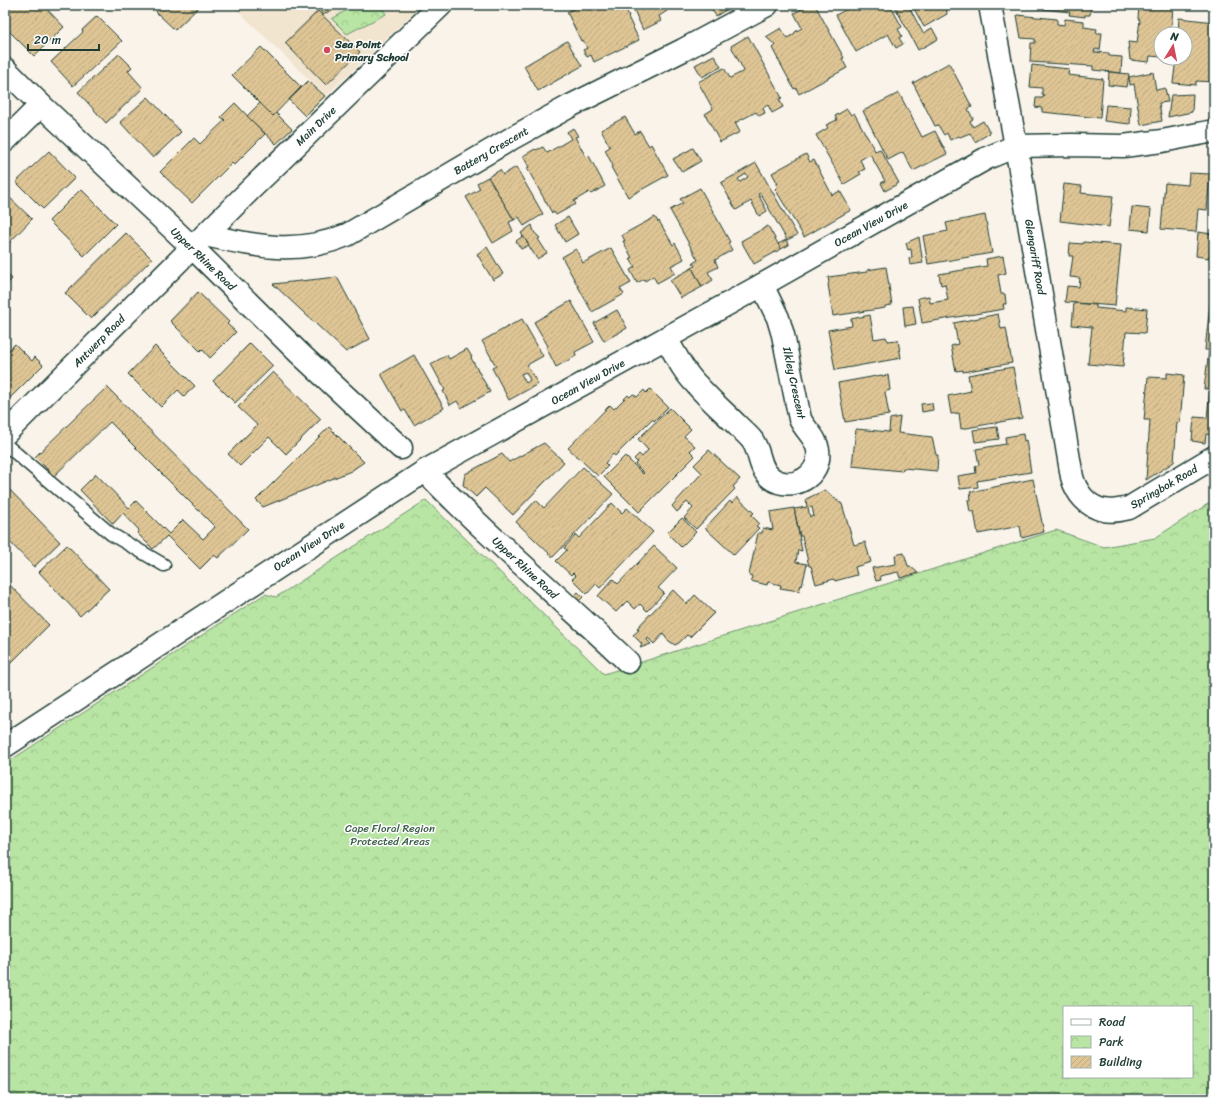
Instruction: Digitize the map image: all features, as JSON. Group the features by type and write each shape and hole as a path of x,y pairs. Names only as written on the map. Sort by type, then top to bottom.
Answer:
{"street":[{"name":"Main Drive","path":"198,241 441,5"},
{"name":"Battery Crescent","path":"198,241 265,247 304,246 329,242 347,235 514,137 572,105 683,50 767,5"},
{"name":"Glengariff Road","path":"990,5 1016,146 1072,477 1075,487 1089,504"},
{"name":"Upper Rhine Road","path":"5,69 41,105 198,241 299,353 402,448"},
{"path":"5,141 41,105"},
{"name":"Ocean View Drive","path":"5,746 425,471 762,285 987,158 1016,146 1123,146 1162,141 1214,131"},
{"name":"Antwerp Road","path":"5,434 198,241"},
{"name":"Ilkley Crescent","path":"666,338 688,376 753,441 763,470 770,477 779,482 789,484 799,482 808,477 815,468 818,459 818,448 814,439 800,419 783,335 778,318 762,285"},
{"name":"Springbok Road","path":"1089,504 1103,510 1116,511 1129,508 1214,457"},
{"name":"Upper Rhine Road","path":"425,471 520,564 628,662"}],"lane":[{"path":"5,444 111,534 164,565"}],"shaded area":[{"name":"Sea Point Primary School","path":"232,5 422,5 326,96"}],"green space":[{"path":"355,5 380,5 386,14 347,34 332,19"},
{"name":"Cape Floral Region Protected Areas","path":"426,500 604,674 1056,530 1104,547 1155,538 1214,500 1214,1099 5,1099 5,764 265,594 276,597"}],"building":[{"path":"5,5 43,5 64,27 34,56 5,27"},
{"path":"163,5 201,5 175,30 156,12"},
{"path":"317,5 339,5 323,15"},
{"path":"581,5 624,5 639,40 594,62 591,55 587,57 583,50 587,48 583,40 581,41 567,12"},
{"path":"643,5 664,5 667,11 659,16 661,21 643,30 634,10"},
{"path":"709,5 734,5 716,16"},
{"path":"809,5 815,5 844,58 842,59 847,68 799,94 796,88 794,89 772,48 775,45 766,37 781,28 787,38 794,34 802,28 794,13"},
{"path":"854,5 890,5 902,27 898,29 902,36 899,38 903,44 896,48 888,34 856,52 836,15"},
{"path":"894,5 908,5 923,33 932,28 938,39 918,50"},
{"path":"912,5 946,5 947,14 924,27"},
{"path":"1024,5 1091,5 1090,15 1085,15 1085,17 1069,15 1070,12 1023,7"},
{"path":"1139,5 1173,5 1172,26 1153,26 1153,56 1150,56 1149,62 1130,60 1128,42 1137,43 1140,20 1138,19"},
{"path":"318,11 360,52 326,85 285,43"},
{"path":"1017,15 1057,19 1057,24 1064,25 1065,19 1084,21 1084,27 1097,29 1096,33 1102,33 1100,50 1095,49 1094,52 1109,53 1109,56 1122,57 1121,73 1093,70 1093,66 1030,62 1031,43 1035,43 1035,39 1021,38"},
{"path":"97,16 122,41 73,86 51,62 83,32 82,30"},
{"path":"1179,18 1214,22 1214,82 1196,81 1196,85 1173,83 1175,66 1193,66 1193,26 1178,26"},
{"path":"748,36 782,98 779,99 783,107 772,113 768,105 763,108 765,113 759,116 756,112 735,123 740,132 720,142 705,114 713,109 698,82 724,68 730,78 744,71 731,46"},
{"path":"567,41 582,66 538,91 524,66"},
{"path":"261,47 301,87 273,116 232,75"},
{"path":"119,54 132,67 128,71 143,88 106,123 78,92"},
{"path":"714,55 721,67 702,77 695,65"},
{"path":"949,63 972,107 968,109 973,119 970,121 973,127 983,121 990,133 975,142 970,133 950,140 947,133 944,135 938,125 935,126 913,83"},
{"path":"1032,65 1069,69 1068,75 1103,79 1100,118 1042,112 1042,108 1035,107 1036,98 1043,98 1044,95 1042,94 1042,88 1030,87"},
{"path":"1109,72 1129,74 1127,87 1108,85"},
{"path":"1153,72 1156,90 1165,88 1168,102 1159,103 1162,121 1141,125 1134,84 1130,85 1129,77"},
{"path":"308,81 325,96 305,116 289,100"},
{"path":"899,93 922,137 935,131 947,154 913,171 903,152 888,160 863,111"},
{"path":"1193,94 1192,112 1168,117 1171,95"},
{"path":"148,97 181,132 153,158 120,122"},
{"path":"235,103 265,134 234,165 232,163 192,203 160,172 194,138 200,144 225,120 221,117"},
{"path":"260,103 273,116 276,113 292,129 276,144 247,116"},
{"path":"1106,105 1131,107 1130,124 1104,121"},
{"path":"847,109 851,115 854,113 875,151 880,149 899,183 885,191 881,183 885,181 870,154 860,160 865,169 859,172 861,174 844,184 816,135 828,128 826,125 837,120 835,116"},
{"path":"625,117 635,134 640,131 649,146 651,144 668,175 628,197 611,167 613,166 605,150 610,147 601,130"},
{"path":"573,128 578,136 575,137 586,157 589,156 605,186 591,194 589,192 574,201 576,204 556,215 554,212 552,213 527,168 529,167 523,156 535,149 536,150 543,147 547,153 571,139 567,132"},
{"path":"693,148 701,161 682,172 673,159"},
{"path":"49,151 75,178 43,209 16,182"},
{"path":"806,154 810,162 814,160 832,195 840,191 851,210 804,237 775,189 777,187 776,184 778,184 772,173"},
{"path":"756,163 797,235 787,240 760,193 758,194 767,211 759,216 751,201 736,210 721,183","holes":["746,174 748,177 740,182 738,179"]},
{"path":"516,167 543,214 524,226 519,217 514,220 488,177 500,170 503,175"},
{"path":"1189,173 1210,174 1207,210 1198,209 1196,232 1161,229 1165,183 1188,185"},
{"path":"488,177 514,220 509,222 513,231 493,243 466,197 480,189 477,183"},
{"path":"1064,184 1082,186 1081,193 1113,196 1109,227 1060,221"},
{"path":"700,188 730,242 728,243 732,250 715,260 718,267 708,272 713,280 702,287 692,268 695,266 693,263 698,260 670,210 683,203 680,199"},
{"path":"81,189 116,224 84,256 49,221"},
{"path":"8,196 32,219 5,247 5,199"},
{"path":"1132,207 1151,209 1149,231 1130,229"},
{"path":"985,215 992,253 928,264 923,236 948,231 946,223"},
{"path":"568,217 578,234 565,242 555,225"},
{"path":"655,217 658,222 659,221 673,245 675,243 684,259 671,266 675,273 657,283 653,276 645,281 644,279 637,283 630,270 635,267 630,259 632,258 623,241 625,241 622,235"},
{"path":"532,225 534,232 540,238 538,239 547,253 537,259 521,233"},
{"path":"768,226 781,249 754,264 741,241"},
{"path":"1198,232 1212,234 1209,258 1196,256"},
{"path":"126,233 152,259 91,319 65,293"},
{"path":"1212,234 1214,234 1214,259 1209,258"},
{"path":"523,236 529,245 521,249 516,241"},
{"path":"919,237 923,263 910,265 909,258 912,257 911,249 908,250 906,243"},
{"path":"786,240 789,245 781,249 778,244"},
{"path":"1083,242 1121,245 1115,306 1065,302 1067,286 1079,287 1080,278 1070,277 1073,256 1069,256 1070,243 1083,244"},
{"path":"487,247 503,274 493,280 477,254"},
{"path":"611,248 631,283 620,289 624,294 592,312 562,257 576,249 583,263"},
{"path":"1003,256 1006,273 998,275 1001,294 1005,294 1006,304 1003,304 1004,309 922,323 918,298 929,296 930,303 948,300 945,284 941,285 939,274 987,266 986,259"},
{"path":"886,267 892,305 885,306 885,308 833,316 828,277 867,272 867,270"},
{"path":"692,268 702,287 681,298 670,280"},
{"path":"5,271 12,279 5,286"},
{"path":"337,277 370,339 346,352 273,284"},
{"path":"198,292 229,322 227,324 236,332 210,358 202,349 200,351 170,321"},
{"path":"571,301 594,342 575,352 576,356 556,367 546,347 548,346 534,322"},
{"path":"1214,302 1214,435 1206,434 1205,443 1192,441 1194,417 1207,418 1210,389 1204,389 1209,350 1205,350 1210,304"},
{"path":"1074,303 1096,305 1096,308 1126,311 1126,307 1147,309 1145,333 1126,332 1123,367 1088,364 1092,327 1072,325"},
{"path":"913,306 916,324 905,326 903,307"},
{"path":"617,310 627,328 604,341 594,323"},
{"path":"998,314 1001,329 1006,328 1012,363 963,372 963,370 956,371 951,346 958,344 954,323"},
{"path":"870,315 874,339 886,337 888,341 898,340 901,358 835,370 828,330 852,326 851,319"},
{"path":"522,319 543,356 527,365 538,384 509,400 492,368 496,366 482,341","holes":["526,372 530,380 526,383 521,374"]},
{"path":"250,343 273,366 235,403 213,381"},
{"path":"15,344 32,361 35,357 43,365 5,403 5,354"},
{"path":"155,346 195,386 184,396 178,390 161,407 128,374"},
{"path":"467,349 490,392 461,408 457,401 450,405 443,391 445,390 431,364 447,355 449,359"},
{"path":"414,355 444,408 414,425 405,410 402,411 381,374"},
{"path":"1013,367 1022,418 961,429 959,413 951,414 948,396 971,391 968,375"},
{"path":"273,372 321,419 286,454 269,437 240,466 228,454 257,425 238,407"},
{"path":"1167,373 1184,375 1180,423 1177,422 1174,462 1146,480 1150,420 1144,420 1148,377 1167,378"},
{"path":"888,375 890,390 885,392 889,415 845,422 838,383"},
{"path":"107,387 248,529 218,558 214,555 200,569 167,536 153,549 137,533 139,530 123,513 113,524 80,490 96,474 129,508 136,501 169,534 183,520 203,539 215,527 110,422 54,476 35,457"},
{"path":"650,389 668,407 654,421 652,419 615,456 613,454 605,463 608,466 598,476 568,448 610,405 614,409 628,395 630,397 633,394 637,397 644,390 646,393"},
{"path":"932,403 933,410 922,412 921,404"},
{"path":"670,408 691,429 684,436 695,446 690,451 695,456 639,512 604,477 625,456 643,474 644,473 635,464 637,462 634,459 639,454 642,457 648,450 638,439"},
{"path":"900,417 898,433 932,437 936,455 938,455 937,471 903,468 902,471 852,466 856,429 889,432 890,419"},
{"path":"329,427 364,462 351,471 263,507 256,500"},
{"path":"997,427 999,439 975,442 973,430"},
{"path":"1023,434 1024,441 1026,440 1031,472 977,481 978,487 960,489 958,476 976,473 975,466 979,465 976,449 1006,444 1005,437"},
{"path":"544,443 564,462 513,515 485,488 476,497 463,485 465,474 502,454 509,462"},
{"path":"709,450 740,479 733,487 735,489 696,529 684,518 693,508 687,502 677,512 672,506 702,473 694,465"},
{"path":"583,467 613,494 553,557 516,522 536,500 544,508"},
{"path":"1033,479 1044,532 1022,538 1020,526 978,534 974,511 970,512 968,500 971,500 970,492"},
{"path":"7,487 60,542 34,567 5,537 5,489"},
{"path":"825,490 842,504 854,545 865,542 871,562 855,567 857,575 816,584 811,566 809,566 802,536 800,536 794,509 807,507 806,499","holes":["812,507 814,516 810,517 808,508"]},
{"path":"737,497 754,513 751,515 759,523 756,526 759,528 734,555 705,528 730,501 732,503"},
{"path":"612,503 622,513 627,508 653,532 600,588 596,584 587,594 572,579 576,576 573,573 571,575 556,561 567,550 564,548 576,535 579,538"},
{"path":"794,508 802,551 798,550 796,562 807,564 802,586 801,585 799,591 780,588 781,585 768,582 767,585 751,581 752,576 749,575 758,533 762,533 763,528 773,530 770,512"},
{"path":"682,518 696,532 681,547 667,533"},
{"path":"67,545 109,589 80,616 39,572"},
{"path":"654,546 677,568 658,588 664,593 647,611 640,604 635,609 627,601 616,612 598,596 613,579 618,584"},
{"path":"904,553 908,566 918,573 900,578 898,572 880,576 881,580 876,581 872,568 896,564 895,555"},
{"path":"5,580 49,625 5,669"},
{"path":"673,590 687,604 695,595 714,613 690,637 687,635 675,645 669,642 663,634 654,644 648,638 647,640 651,644 640,648 642,644 633,635 639,630 637,628"},
{"path":"578,592 583,597 579,601 574,596"}],"place":[{"name":"Sea Point Primary School","path":"327,50"}]}
